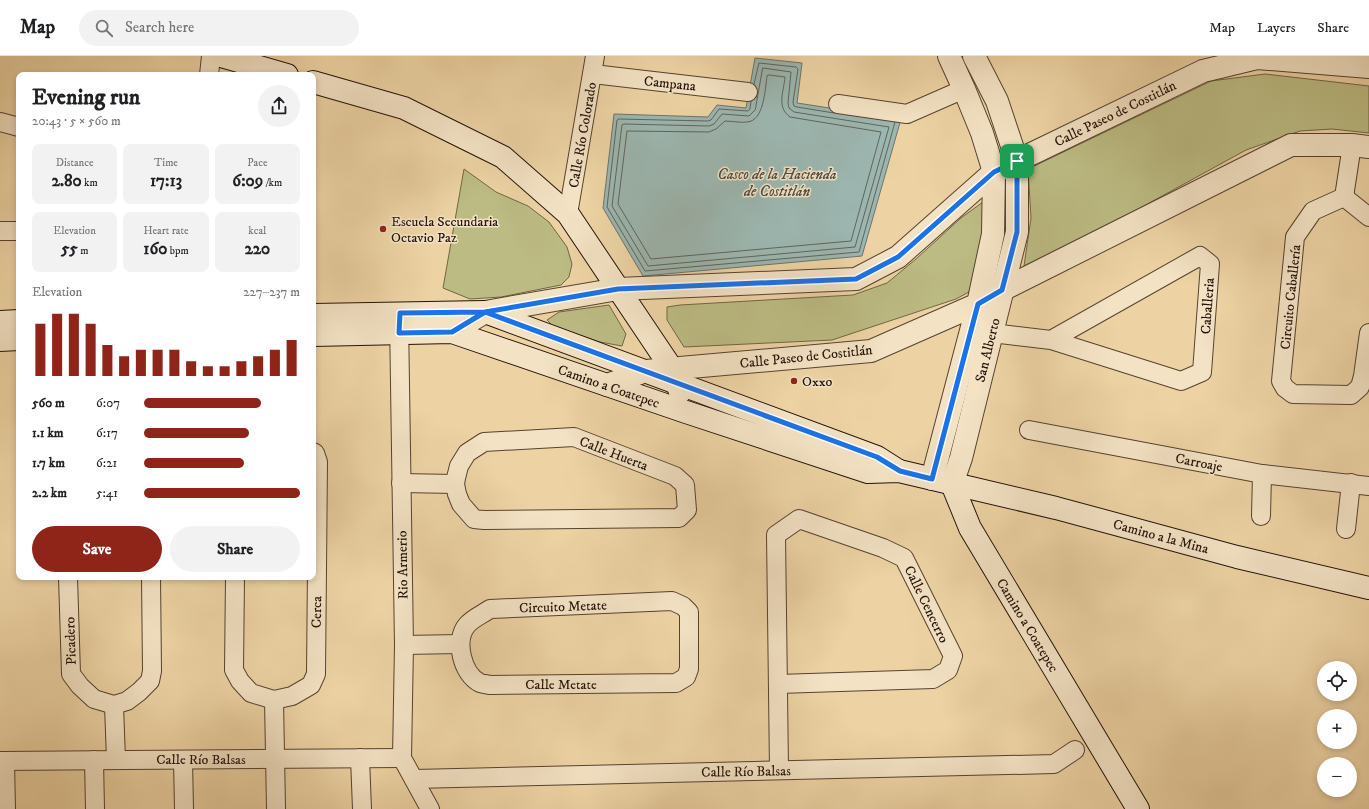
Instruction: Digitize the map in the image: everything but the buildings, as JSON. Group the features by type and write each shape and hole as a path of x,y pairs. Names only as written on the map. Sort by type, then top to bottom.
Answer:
{"main road":[{"path":"221,56 277,72"},
{"name":"San Alberto","path":"942,482 993,234 994,172 982,133 964,89 948,56"},
{"name":"San Alberto","path":"942,482 961,458 1017,232 1017,161 997,101 974,56"},
{"name":"Calle Paseo de Costitlán","path":"452,332 485,312 618,289 856,279 898,257 994,172 1204,63 1257,58 1368,63"},
{"path":"316,83 404,108 504,157 568,214 675,376 686,412"},
{"name":"Calle Paseo de Costitlán","path":"675,376 871,351 978,304 1002,290 1291,145 1360,146"},
{"name":"Camino a Coatepec","path":"316,335 485,312 646,372 675,376 877,457 900,471"},
{"name":"Camino a Coatepec","path":"316,315 399,323 452,332 868,472 900,471 942,482 1138,809"},
{"path":"0,322 16,321"},
{"path":"0,340 16,339"},
{"path":"607,385 646,372"},
{"name":"Camino a la Mina","path":"942,482 1056,508 1237,556 1369,588"}],"street":[{"path":"209,72 211,56"},
{"name":"Calle Río Colorado","path":"568,214 595,56"},
{"name":"Campana","path":"593,74 748,92"},
{"path":"838,104 907,114 964,89"},
{"path":"0,122 16,126"},
{"path":"1360,146 1344,197 1369,216"},
{"name":"Circuito Caballería","path":"1344,197 1313,211 1295,237 1281,381 1285,388 1293,394 1351,395 1360,387 1369,333"},
{"path":"0,231 16,231"},
{"name":"Caballeria","path":"992,332 1051,340 1181,381 1202,372 1210,264 1200,256 1051,340"},
{"name":"Rio Armerio","path":"399,323 404,645 402,758"},
{"name":"Carroaje","path":"1029,430 1262,474 1369,486"},
{"name":"Calle Huerta","path":"574,437 675,476 685,485 687,510 679,518 474,519 461,504 456,494 455,484 459,466 467,453 484,442 574,437"},
{"name":"Cerca","path":"235,580 234,670 240,681 251,694 274,700 292,696 311,684 316,674 318,462 316,456"},
{"path":"1261,516 1262,474"},
{"path":"1346,529 1351,483"},
{"path":"401,484 455,484"},
{"name":"Calle Cencerro","path":"778,684 933,679 948,670 953,656 904,558 883,548 799,519 776,535 779,770"},
{"name":"Picadero","path":"68,580 71,674 80,686 94,699 114,705"},
{"path":"116,760 114,705 126,701 139,692 150,681 152,671 151,580"},
{"name":"Circuito Metate","path":"460,644 462,634 466,626 490,609 672,601 683,606 689,612 689,669 686,677"},
{"path":"404,645 460,644"},
{"name":"Calle Metate","path":"460,644 466,670 480,683 676,683 686,677"},
{"path":"274,700 276,809"},
{"name":"Calle Río Balsas","path":"414,779 1054,764 1075,750"},
{"path":"360,758 362,809"},
{"path":"402,758 430,809"},
{"name":"Calle Río Balsas","path":"3,761 402,758"},
{"path":"94,760 95,809"},
{"path":"183,760 184,809"},
{"path":"3,761 6,809"}],"shaded area":[{"path":"1265,74 1369,86 1369,133 1332,129 1300,131 1246,150 1142,207 1024,266 1031,218 1028,169 1211,81"},
{"path":"464,169 496,192 528,206 549,222 567,247 572,264 569,277 561,285 501,297 470,299 443,288"},
{"path":"987,199 981,249 969,292 956,299 832,340 684,347 667,320 667,307 853,295 887,283 961,218"},
{"path":"609,305 626,334 622,346 600,342 553,326 547,320 559,312"}],"water":[{"name":"Casco de la Hacienda de Costitlán","path":"755,58 802,63 797,103 901,119 862,256 643,276 603,208 614,114 708,117 717,105 746,108"}],"place":[{"name":"Escuela Secundaria Octavio Paz","path":"383,229"},
{"name":"Oxxo","path":"794,381"}],"route":[{"path":"1017,161 994,172 898,257 856,279 618,289 485,312 452,332 399,333 400,313 485,312 877,457 900,471 932,479 978,304 1002,290 1017,232 1017,161"}]}
